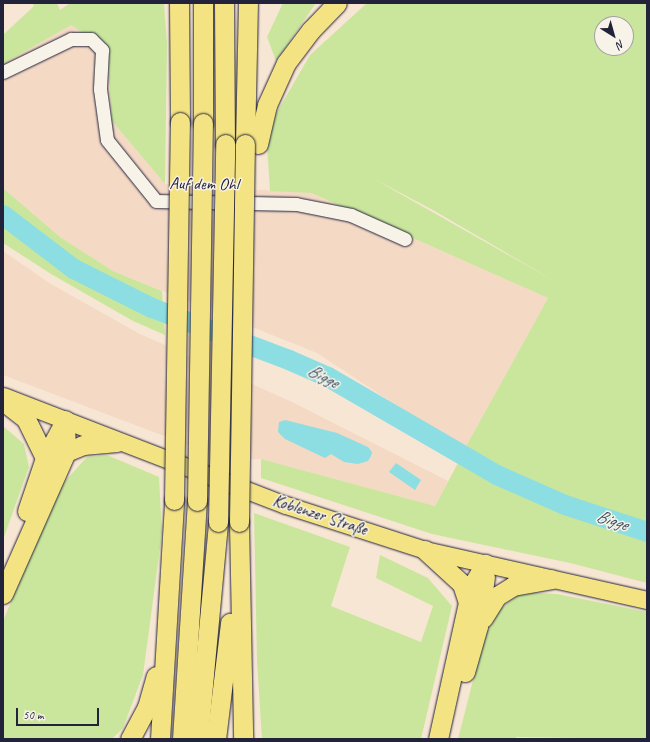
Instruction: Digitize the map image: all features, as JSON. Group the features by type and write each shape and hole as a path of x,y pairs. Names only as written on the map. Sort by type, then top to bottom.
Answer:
{"highway":[{"path":"160,739 174,500 180,122 179,3"},
{"path":"182,739 197,501 204,3"},
{"path":"198,739 218,522 225,144 224,3"},
{"path":"243,739 238,554 245,206 251,144 248,3"},
{"path":"251,144 286,63 311,30 338,3"},
{"path":"3,401 26,419 45,458"},
{"path":"3,594 66,452 65,420"},
{"path":"3,570 32,500 45,458 65,420"},
{"path":"66,452 83,445 117,442"},
{"path":"425,550 462,584 468,602"},
{"path":"216,739 238,554"},
{"path":"438,739 468,602 475,580 485,564"},
{"path":"447,739 478,626 485,585 485,564"},
{"path":"478,626 497,596 513,586 551,579"},
{"path":"130,739 148,707 168,616"}],"main road":[{"name":"Koblenzer Straße","path":"3,396 117,442 286,505 425,550 647,600"}],"street":[{"name":"Auf dem Ohl","path":"3,72 71,39 91,39 102,50 100,88 107,140 156,201 296,204 351,215 405,239"}],"shaded area":[{"path":"71,25 107,48 112,121 165,184 310,193 548,298 464,450 317,353 113,271 60,237 3,188 3,64"},
{"path":"3,251 51,284 138,333 292,402 448,481 435,506 261,459 230,461 3,375"}],"green space":[{"path":"32,3 57,3 60,10 70,3 164,3 167,44 165,184 112,121 107,48 71,25 3,64 3,35 34,6"},
{"path":"283,3 316,3 276,61 267,37"},
{"path":"367,3 647,3 647,583 570,563 432,534 261,478 261,459 435,506 458,463 527,492 530,482 498,470 464,450 548,298 311,193 270,191 266,131 310,55","holes":["374,179 433,210 556,282"]},
{"path":"3,188 60,237 113,271 162,291 165,335 133,321 51,274 3,243"},
{"path":"3,426 24,444 29,467 3,540"},
{"path":"107,455 159,477 162,533 143,675 123,728 112,739 4,739 3,621 54,500 65,481 87,457"},
{"path":"254,513 350,547 331,606 421,642 433,606 376,578 380,555 428,578 452,606 421,739 262,739 257,662"},
{"path":"522,592 557,594 647,612 647,739 516,737 515,739 458,739 483,641 496,612"}],"water":[{"path":"285,420 337,433 368,447 372,452 371,456 368,461 358,464 344,462 331,454 325,458 285,439 278,432 279,422"},
{"path":"396,463 421,480 415,490 389,472"}],"waterway":[{"name":"Bigge","path":"3,215 74,269 152,308 289,360 328,377 497,475 565,505 647,532"}]}
